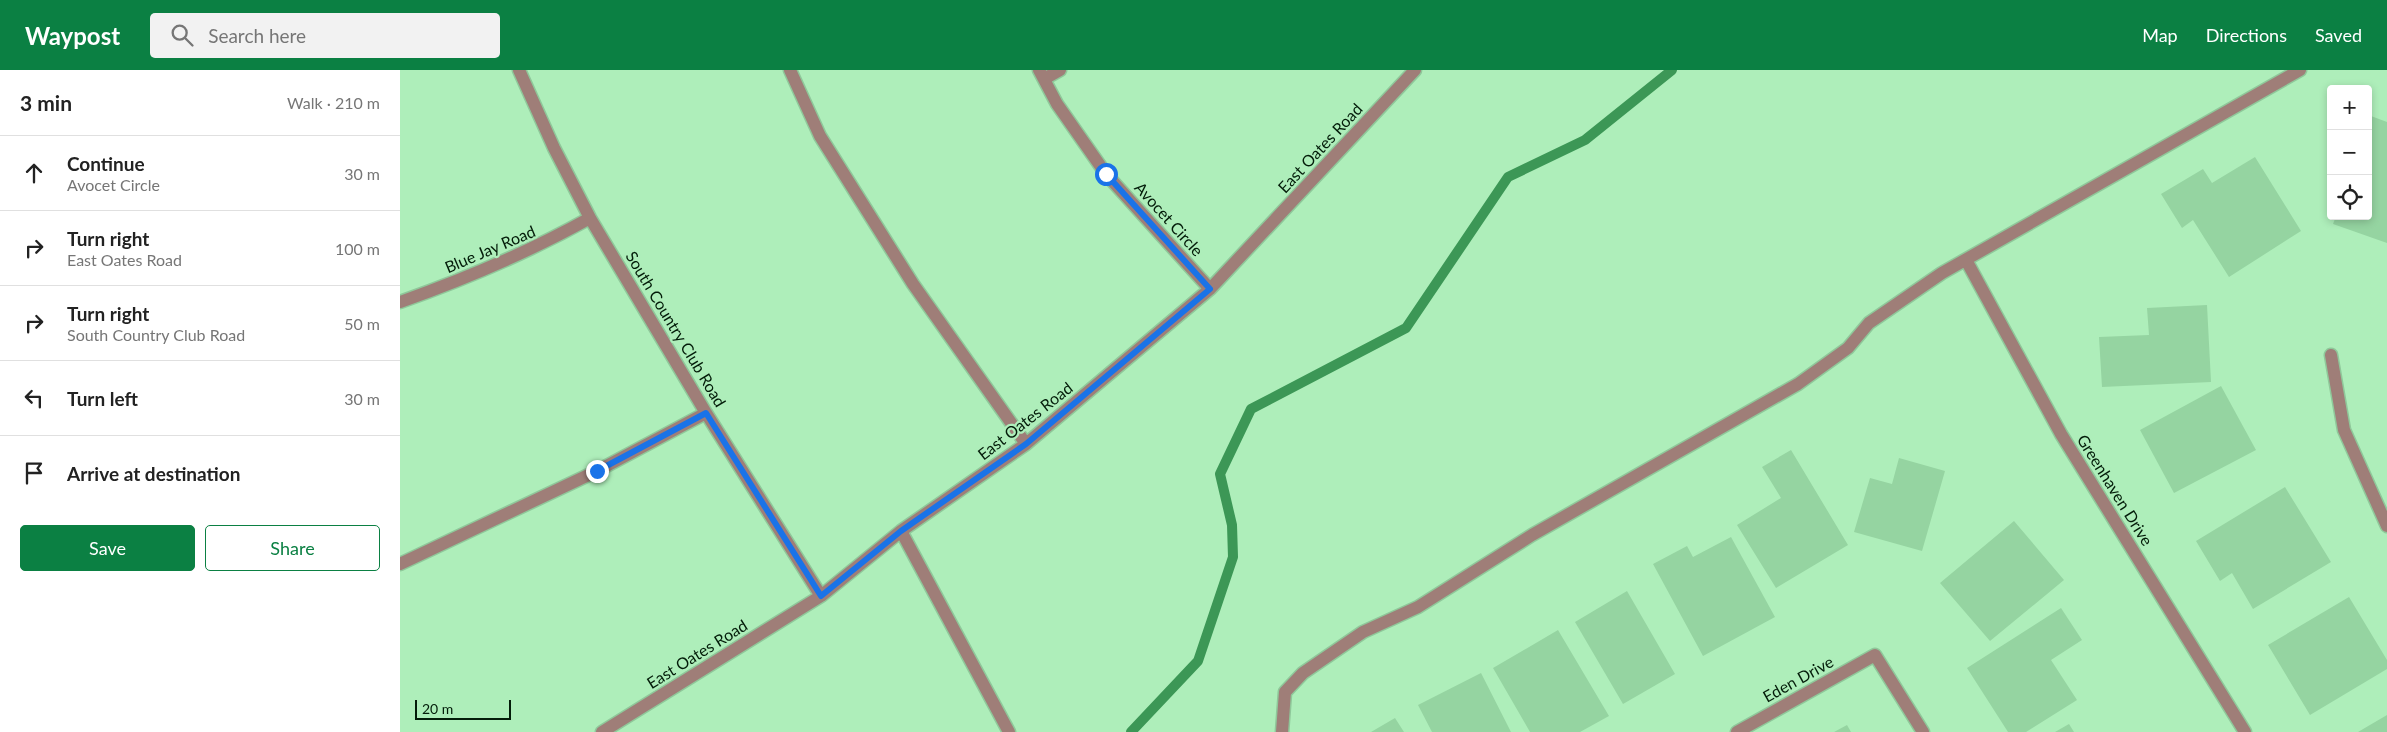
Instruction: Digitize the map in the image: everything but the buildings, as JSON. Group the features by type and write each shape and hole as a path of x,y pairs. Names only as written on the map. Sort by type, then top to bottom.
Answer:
{"street":[{"name":"South Country Club Road","path":"519,70 554,148 590,218 706,413 821,596"},
{"path":"790,70 820,136 913,284 1026,444"},
{"path":"1041,75 1060,70"},
{"name":"East Oates Road","path":"602,732 821,596 901,531 1026,444 1210,289 1415,70"},
{"path":"1282,732 1285,692 1303,673 1363,632 1418,607 1532,535 1798,384 1848,348 1869,323 1942,273 2300,70"},
{"name":"Avocet Circle","path":"1041,75 1057,104 1106,174 1210,289"},
{"name":"Blue Jay Road","path":"400,302 444,286 550,241 590,218"},
{"name":"Greenhaven Drive","path":"1966,260 2061,434 2245,732"},
{"path":"2331,355 2344,430 2383,501 2387,526"},
{"path":"400,564 597,471 706,413"},
{"path":"901,531 1009,732"},
{"name":"Eden Drive","path":"1737,732 1875,655 1923,732"}],"waterway":[{"path":"1131,732 1198,661 1233,557 1232,525 1220,474 1251,409 1406,328 1508,177 1585,140 1672,70"}],"route":[{"path":"597,471 706,413 821,596 901,531 1026,444 1210,289 1106,174"}]}
